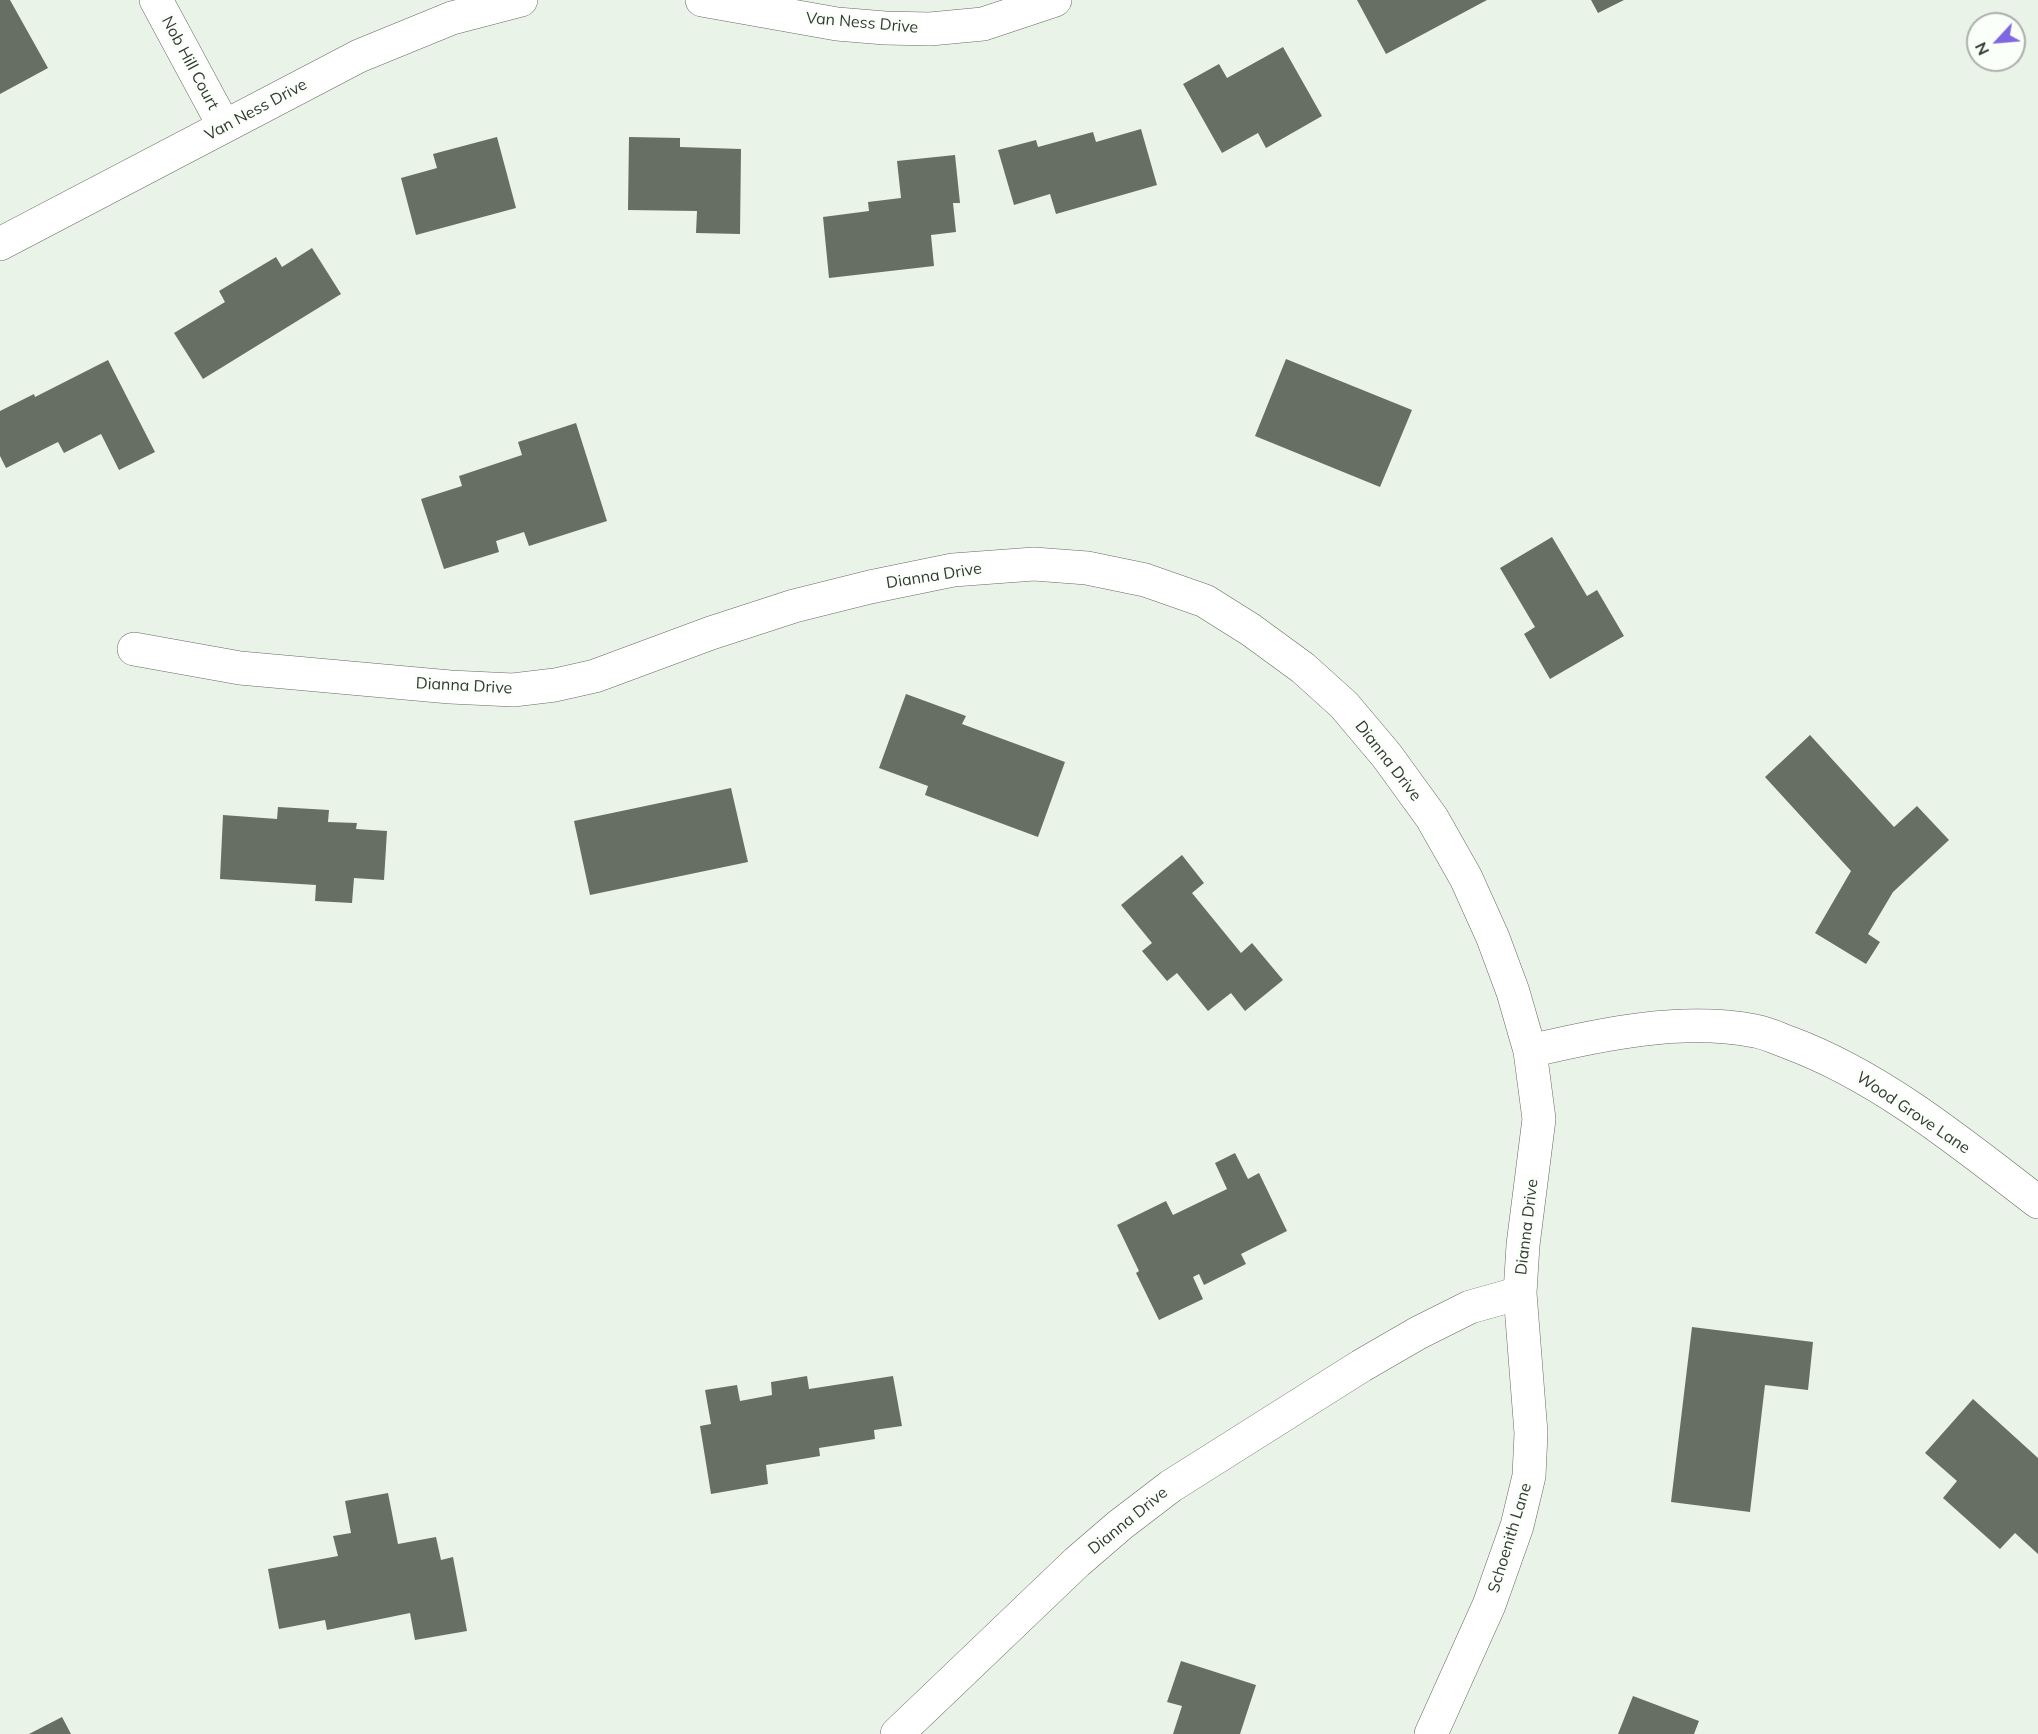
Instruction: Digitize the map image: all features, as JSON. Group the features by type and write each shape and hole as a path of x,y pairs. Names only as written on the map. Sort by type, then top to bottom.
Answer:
{"street":[{"name":"Nob Hill Court","path":"156,0 224,126"},
{"name":"Van Ness Drive","path":"0,244 359,56 452,18 521,0"},
{"name":"Van Ness Drive","path":"702,0 837,24 930,29 983,24 1055,0"},
{"name":"Dianna Drive","path":"134,649 240,668 450,687 513,690 555,685 595,676 711,633 794,606 870,587 953,570 1034,564 1088,568 1145,580 1204,602 1251,630 1303,668 1344,705 1387,756 1432,818 1466,878 1493,938 1513,992 1530,1051 1539,1119 1523,1245 1520,1293 1470,1307 1418,1333 1361,1366 1171,1486 1077,1562 897,1734"},
{"name":"Wood Grove Lane","path":"1530,1051 1584,1038 1633,1031 1702,1026 1757,1031 1808,1050 1871,1081 2038,1202"},
{"name":"Schoenith Lane","path":"1431,1734 1489,1605 1517,1526 1529,1476 1531,1433 1520,1293"}],"building":[{"path":"0,0 10,0 48,68 0,94"},
{"path":"1357,0 1487,0 1386,54"},
{"path":"1591,0 1624,0 1598,13"},
{"path":"1283,47 1322,116 1266,148 1258,133 1222,153 1183,84 1219,64 1227,78"},
{"path":"1141,129 1157,185 1056,214 1050,194 1014,205 998,150 1036,140 1038,147 1093,132 1096,142"},
{"path":"497,137 516,208 416,235 401,178 437,168 433,154"},
{"path":"629,137 680,138 680,147 741,149 740,234 696,233 697,211 628,210"},
{"path":"955,155 960,203 953,203 956,232 931,235 934,266 829,278 823,217 869,211 868,202 901,198 897,161"},
{"path":"312,248 341,294 203,379 174,333 225,302 219,291 276,257 282,267"},
{"path":"1286,359 1412,410 1380,487 1255,436"},
{"path":"108,360 155,452 119,470 101,434 64,453 58,442 6,468 0,456 0,411 34,394 35,397"},
{"path":"576,423 607,521 529,546 524,532 496,541 499,552 444,569 421,499 462,486 459,476 522,455 518,442"},
{"path":"1552,537 1587,596 1597,590 1624,636 1550,679 1524,634 1535,627 1500,568"},
{"path":"906,694 966,716 962,724 1065,762 1038,837 925,795 928,786 879,768"},
{"path":"1810,735 1894,827 1917,806 1949,840 1893,892 1868,934 1880,942 1866,964 1815,933 1851,871 1765,777"},
{"path":"731,788 748,862 590,895 574,821"},
{"path":"278,807 329,810 328,822 357,823 356,829 387,831 384,880 354,878 352,903 315,901 316,885 220,879 223,815 277,819"},
{"path":"1182,855 1204,883 1192,893 1241,953 1252,943 1283,980 1245,1011 1231,993 1208,1011 1177,973 1167,981 1142,951 1152,943 1121,905"},
{"path":"1235,1153 1248,1179 1259,1173 1287,1231 1241,1254 1246,1264 1204,1285 1199,1274 1193,1277 1203,1299 1159,1320 1136,1273 1139,1271 1117,1225 1166,1201 1173,1215 1227,1189 1215,1163"},
{"path":"1692,1327 1813,1342 1808,1390 1765,1385 1750,1512 1671,1502"},
{"path":"807,1376 809,1389 893,1376 902,1426 874,1430 875,1439 819,1448 820,1456 766,1465 768,1484 711,1494 700,1426 711,1424 705,1390 737,1385 740,1401 772,1395 771,1382"},
{"path":"1973,1399 2038,1458 2038,1554 2015,1533 2000,1549 1943,1498 1957,1481 1925,1453"},
{"path":"388,1493 398,1544 436,1537 441,1560 453,1557 467,1631 415,1640 410,1613 327,1630 325,1620 279,1629 268,1569 338,1556 333,1536 351,1533 345,1501"},
{"path":"1181,1661 1256,1685 1240,1734 1173,1734 1182,1706 1167,1702"},
{"path":"1633,1696 1699,1721 1694,1734 1618,1734"},
{"path":"62,1717 71,1734 29,1734"}]}
